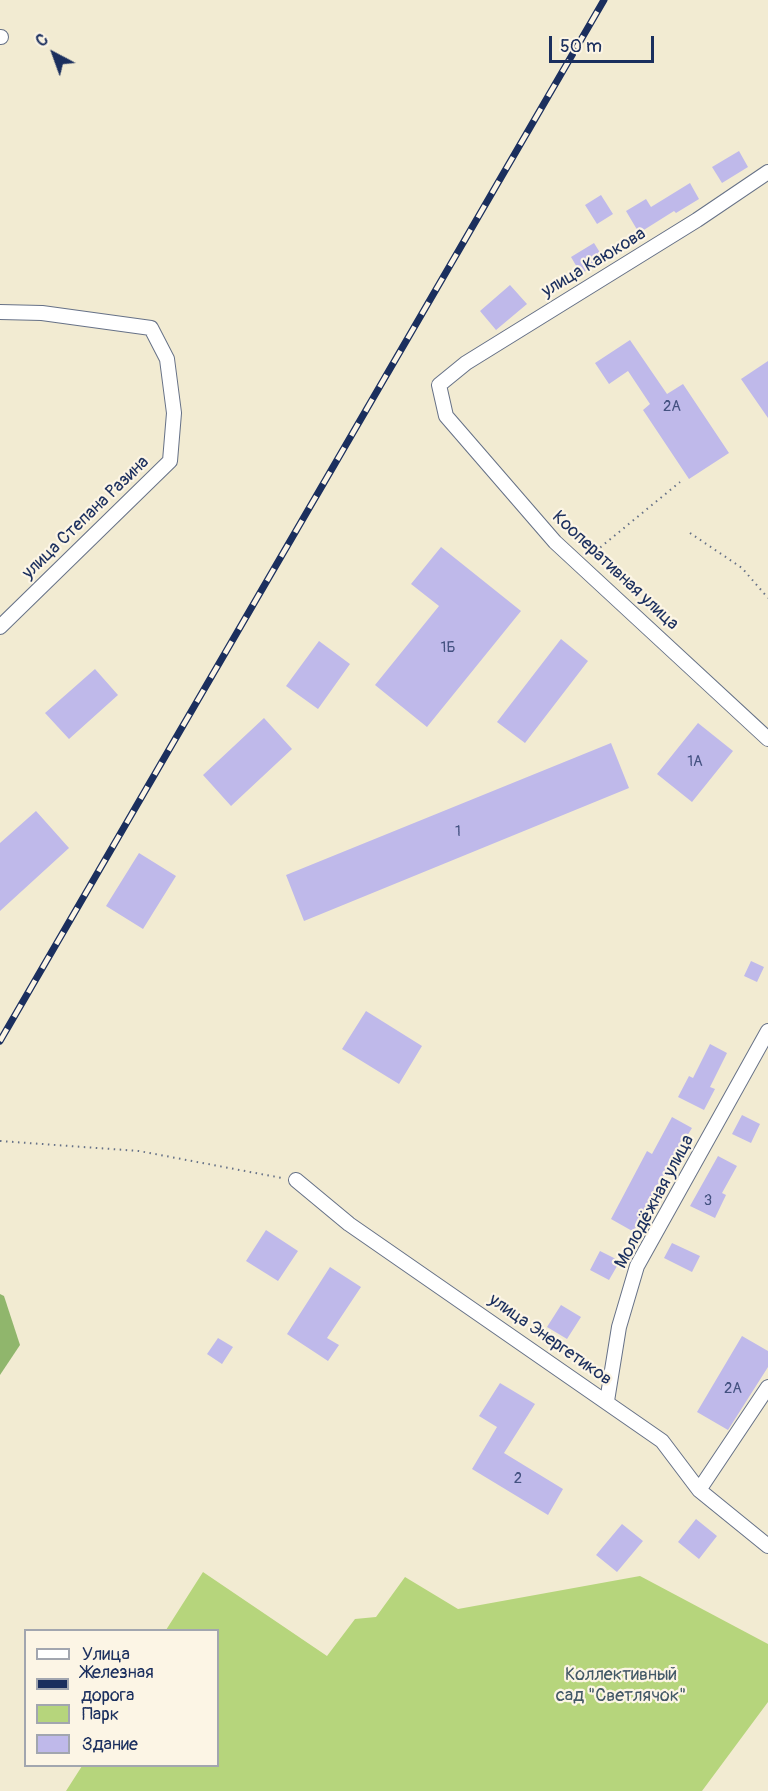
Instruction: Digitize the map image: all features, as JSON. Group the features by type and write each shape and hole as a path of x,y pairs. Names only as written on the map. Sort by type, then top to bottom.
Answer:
{"street":[{"name":"улица Каюкова","path":"439,385 466,363 698,220 768,172"},
{"name":"улица Степана Разина","path":"0,312 42,313 151,328 167,360 174,413 170,461 0,627"},
{"name":"Кооперативная улица","path":"439,385 446,416 555,542 768,739"},
{"name":"Молодёжная улица","path":"607,1401 619,1327 637,1266 768,1031"},
{"name":"улица Энергетиков","path":"296,1180 349,1224 662,1441 699,1490 768,1546"},
{"path":"699,1490 768,1388"}],"path":[{"path":"579,565 680,482"},
{"path":"690,532 742,568 768,598"},
{"path":"0,1141 139,1150 296,1180"}],"green space":[{"path":"0,1294 4,1296 20,1345 0,1375"},
{"name":"Коллективный сад \"Светлячок\"","path":"203,1572 327,1656 355,1619 376,1617 405,1577 458,1609 640,1576 768,1644 768,1702 702,1791 66,1791 81,1767 219,1767 219,1629 167,1629"}],"building":[{"path":"739,151 748,167 722,183 712,167"},
{"path":"690,183 699,199 676,213 674,211 639,233 626,211 646,199 651,207"},
{"path":"601,195 613,214 597,224 585,205"},
{"path":"594,243 604,259 581,274 571,257"},
{"path":"510,285 527,304 496,330 480,311"},
{"path":"630,340 667,394 683,384 729,453 689,479 643,410 650,404 628,371 609,384 595,363"},
{"path":"768,361 768,418 741,379"},
{"path":"441,547 521,611 427,727 375,685 439,606 411,584"},
{"path":"561,639 588,661 525,743 497,722"},
{"path":"319,641 350,664 318,709 286,686"},
{"path":"95,669 118,695 69,739 45,713"},
{"path":"264,718 292,749 231,806 203,775"},
{"path":"698,723 733,751 692,802 657,774"},
{"path":"611,743 629,788 304,921 286,875"},
{"path":"36,811 69,848 0,911 0,843"},
{"path":"139,853 176,876 143,929 106,906"},
{"path":"751,961 764,967 757,982 744,976"},
{"path":"366,1011 422,1046 399,1084 342,1049"},
{"path":"710,1044 727,1053 710,1087 715,1089 704,1110 678,1097 689,1076 693,1078"},
{"path":"742,1115 760,1124 751,1143 732,1134"},
{"path":"672,1117 692,1128 634,1232 611,1219 647,1151 652,1154"},
{"path":"718,1156 737,1166 722,1193 726,1195 715,1218 690,1206"},
{"path":"266,1230 298,1251 278,1281 246,1261"},
{"path":"672,1243 700,1256 692,1272 664,1258"},
{"path":"600,1251 620,1261 609,1280 590,1270"},
{"path":"330,1267 361,1287 327,1338 339,1345 328,1361 287,1334"},
{"path":"561,1305 581,1317 567,1339 547,1327"},
{"path":"742,1336 768,1351 768,1367 728,1430 697,1412"},
{"path":"218,1338 233,1347 222,1364 207,1354"},
{"path":"500,1383 535,1404 504,1453 563,1489 548,1515 472,1469 497,1427 479,1416"},
{"path":"696,1519 717,1536 699,1559 678,1542"},
{"path":"622,1524 643,1541 617,1572 596,1555"}],"railway":[{"path":"0,1041 604,0"}]}
